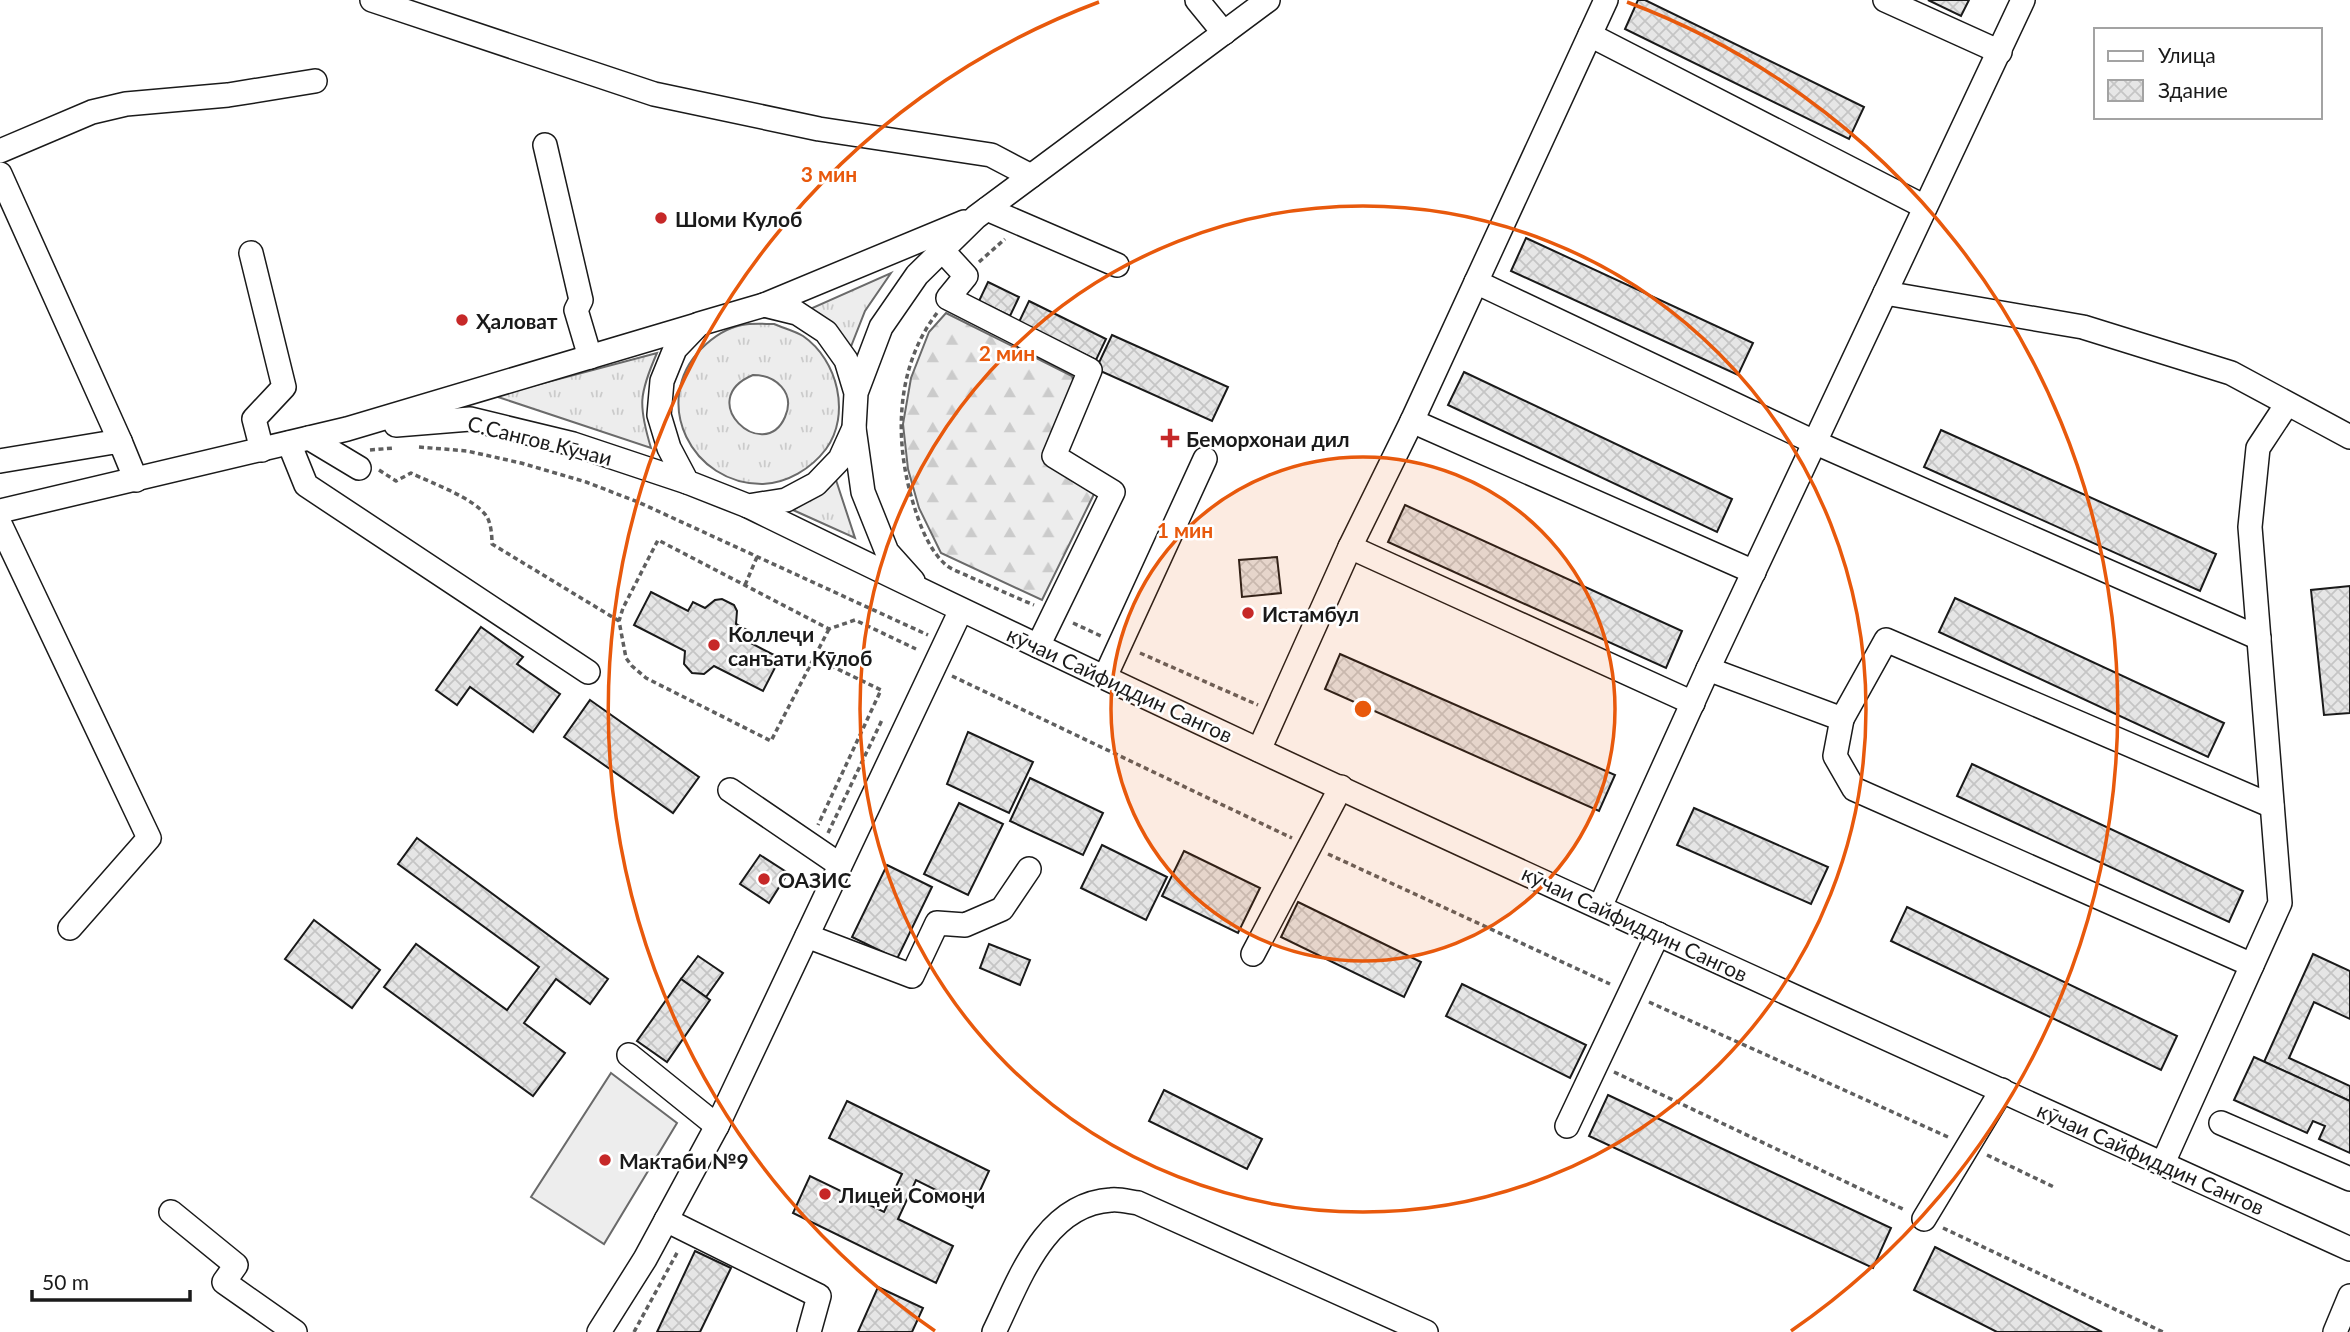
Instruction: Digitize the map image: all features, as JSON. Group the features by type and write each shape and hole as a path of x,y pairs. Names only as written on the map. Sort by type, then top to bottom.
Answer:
{"street":[{"path":"372,0 654,93 819,129 991,155 1031,176"},
{"path":"1197,0 1224,33"},
{"path":"922,591 887,552 863,492 854,428 856,393 881,327 917,275 982,213 1268,0"},
{"path":"1259,750 1350,547 1412,421 1606,0"},
{"path":"1885,0 2000,52"},
{"path":"1600,907 1814,442 2024,0"},
{"path":"1590,35 1925,207"},
{"path":"0,151 92,113 126,104 228,95 315,81"},
{"path":"545,145 581,300 576,310 590,357"},
{"path":"0,174 136,480"},
{"path":"0,511 347,429 764,305 982,213 1022,223 1117,265"},
{"path":"942,250 966,276 948,298 1090,370 1054,456 1113,492 1038,646"},
{"path":"251,253 284,387 254,419 262,450"},
{"path":"1476,282 1814,442 2259,638"},
{"path":"1885,293 2083,327 2231,373 2350,437"},
{"path":"764,305 797,313 826,332 846,360 856,393"},
{"path":"699,324 675,349 662,381 659,415 669,448 687,482 748,506 922,591"},
{"path":"2163,1163 2280,903 2250,527 2258,448 2287,404"},
{"name":"С.Сангов Кӯчаи","path":"347,429 470,419 573,444 687,482"},
{"path":"1412,421 1754,572"},
{"path":"748,506 786,499 817,484 840,459 854,428"},
{"path":"0,461 120,441"},
{"path":"299,441 351,463"},
{"path":"299,441 306,485 588,672"},
{"path":"1105,677 1205,459"},
{"path":"0,524 149,838 70,928"},
{"path":"1350,547 1693,703"},
{"name":"кӯчаи Сайфиддин Сангов","path":"922,591 1658,934 2350,1249"},
{"path":"599,1332 645,1259 717,1126 961,610"},
{"path":"2252,965 1854,789 1835,757 1842,719 1886,640 2272,806"},
{"path":"1708,669 1842,719"},
{"path":"1252,954 1341,787"},
{"path":"730,790 818,840 840,865"},
{"path":"807,936 912,976 937,923 965,925 1002,909 1028,869"},
{"path":"1567,1126 1658,934"},
{"path":"629,1055 717,1126"},
{"path":"1924,1219 2002,1090"},
{"path":"2221,1123 2350,1179"},
{"path":"994,1332 1032,1254 1058,1222 1084,1205 1112,1199 1138,1203 1426,1332"},
{"path":"171,1212 236,1265 224,1282 295,1332"},
{"path":"666,1220 820,1296 809,1332"},
{"path":"2335,1332 2350,1296"}],"path":[{"path":"966,276 1022,223"},
{"path":"948,298 924,330 908,370 901,407 901,442 906,481 932,549 947,566 1276,713"},
{"path":"418,446 467,451 586,482 638,502 946,643"},
{"path":"351,463 370,450 406,447"},
{"path":"351,463 369,464 396,481 411,474 477,506 487,517 492,544 619,621"},
{"path":"829,629 771,741 646,678 626,658 619,621 658,540 829,629 855,621 916,649"},
{"path":"745,585 757,556"},
{"path":"814,658 881,690 818,840"},
{"path":"934,667 1310,846 2056,1188"},
{"path":"818,840 886,712"},
{"path":"1596,1064 2163,1332"},
{"path":"634,1332 688,1231"}],"green space":[{"path":"891,273 865,311 850,349 810,309"},
{"path":"946,313 1072,376 1075,387 1048,460 1096,490 1042,600 941,553 919,508 908,469 903,424 911,378 929,332"},
{"path":"774,324 803,336 825,359 837,389 838,420 826,449 806,469 790,478 772,483 738,481 716,471 699,456 686,437 679,415 679,393 686,370 701,349 715,337 730,328 742,325","holes":["753,375 776,382 786,393 788,400 785,417 775,430 763,434 750,431 739,423 731,412 730,399 736,386"]},
{"path":"657,353 642,400 651,448 495,396"},
{"path":"836,480 855,538 793,510"}],"shaded area":[{"name":"Мактаби №9","path":"611,1073 677,1123 604,1244 531,1197"}],"building":[{"path":"1638,0 1645,0 1864,107 1849,139 1625,29"},
{"path":"1928,0 1969,0 1961,16"},
{"path":"1526,238 1753,343 1738,375 1511,271"},
{"path":"988,282 1019,297 1010,316 979,301"},
{"path":"1029,301 1106,339 1096,360 1019,322"},
{"path":"1112,335 1228,387 1212,421 1096,369"},
{"path":"1464,372 1732,499 1717,532 1448,405"},
{"path":"1941,430 2216,554 2200,591 1924,467"},
{"path":"1405,505 1682,631 1666,668 1388,542"},
{"path":"1277,557 1281,593 1242,597 1239,560"},
{"path":"2350,586 2350,713 2324,715 2311,590"},
{"name":"Коллеҷи санъати Кӯлоб","path":"651,592 688,611 693,602 705,608 715,600 722,599 734,605 737,611 736,624 747,630 743,639 780,658 763,691 714,666 704,674 692,673 684,664 685,651 634,625"},
{"path":"1955,598 2224,723 2208,757 1939,632"},
{"path":"481,627 523,657 517,664 560,694 533,732 470,687 457,705 436,690"},
{"path":"1340,654 1615,775 1599,811 1325,689"},
{"path":"590,700 699,777 673,813 564,737"},
{"path":"968,732 1033,762 1009,813 947,784"},
{"path":"1972,764 2243,891 2229,922 1957,796"},
{"path":"1030,778 1103,813 1083,855 1010,821"},
{"path":"959,803 1003,824 968,895 924,874"},
{"path":"1694,808 1828,867 1811,904 1677,845"},
{"path":"417,838 608,979 590,1004 556,979 524,1023 565,1053 533,1096 384,987 416,944 507,1010 539,967 398,864"},
{"path":"1102,845 1167,877 1146,920 1081,888"},
{"path":"1184,851 1260,888 1238,933 1162,896"},
{"name":"ОАЗИС","path":"760,855 788,873 769,903 740,884"},
{"path":"887,865 932,887 897,959 852,937"},
{"path":"1298,902 1421,962 1404,997 1281,937"},
{"path":"1907,907 2177,1036 2161,1070 1891,941"},
{"path":"314,920 380,970 352,1008 285,959"},
{"path":"989,944 1030,960 1020,985 980,968"},
{"path":"2313,954 2350,971 2350,1019 2314,1002 2289,1058 2350,1086 2350,1101 2264,1062"},
{"path":"698,956 723,973 706,997 681,979"},
{"path":"681,979 710,1000 667,1062 637,1041"},
{"path":"1462,984 1586,1045 1570,1078 1446,1016"},
{"path":"2254,1057 2350,1101 2350,1153 2319,1139 2325,1126 2313,1121 2307,1133 2234,1100"},
{"path":"1164,1090 1262,1139 1247,1169 1149,1121"},
{"path":"1608,1095 1891,1228 1873,1268 1589,1136"},
{"name":"Лицей Сомони","path":"847,1101 989,1171 972,1208 916,1180 898,1219 953,1246 936,1283 793,1213 810,1176 884,1212 902,1174 829,1138"},
{"path":"1935,1247 2102,1332 1997,1332 1914,1290"},
{"path":"695,1251 731,1268 700,1332 657,1332"},
{"path":"878,1287 923,1308 912,1332 858,1332"}],"place":[{"name":"Шоми Кулоб","path":"661,218"},
{"name":"Ҳаловат","path":"462,320"},
{"name":"Беморхонаи дил","path":"1170,438"},
{"name":"Истамбул","path":"1248,613"},
{"name":"Коллеҷи санъати Кӯлоб","path":"714,645"},
{"name":"ОАЗИС","path":"764,879"},
{"name":"Мактаби №9","path":"605,1160"},
{"name":"Лицей Сомони","path":"825,1194"}]}
